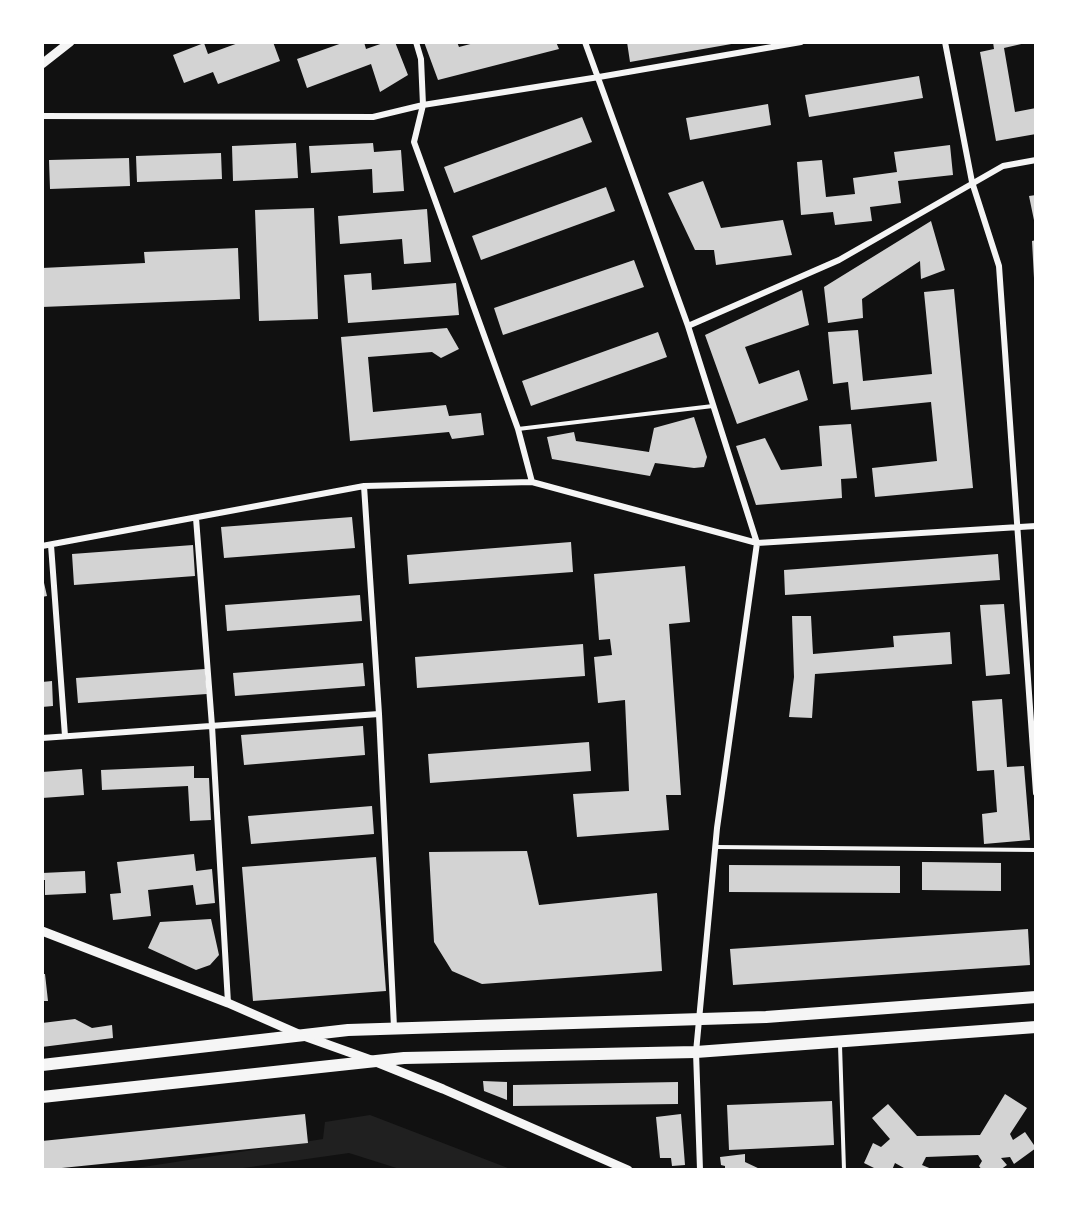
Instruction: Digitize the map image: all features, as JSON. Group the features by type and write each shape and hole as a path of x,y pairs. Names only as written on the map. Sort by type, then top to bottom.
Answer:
{"main road":[{"path":"42,1065 301,1035 394,1027 777,1016 1036,997"},
{"path":"42,1097 371,1060 696,1052 1036,1027"}],"street":[{"path":"42,64 70,42"},
{"path":"416,42 421,59 423,105 414,142 518,429 532,482"},
{"path":"585,42 688,326 757,543 715,847 699,1019 696,1052 700,1170"},
{"path":"42,116 373,117 423,105 801,42"},
{"path":"945,42 972,182 999,266 1036,793"},
{"path":"688,326 839,260 1003,166 1036,159"},
{"path":"42,546 364,486 532,482 757,543 1036,526"},
{"path":"364,486 379,714 394,1027"},
{"path":"196,518 212,726 228,1003"},
{"path":"51,545 65,736"},
{"path":"42,738 379,714"},
{"path":"42,931 228,1003 301,1035 443,1089 628,1170"}],"lane":[{"path":"518,429 714,406"},
{"path":"715,847 1036,850"},
{"path":"840,1042 844,1170"}],"shaded area":[{"path":"370,1115 513,1170 403,1170 349,1153 229,1170 124,1170 323,1139 325,1122"}],"building":[{"path":"241,42 273,42 280,61 218,84 213,72 184,83 173,55 204,43 208,54"},
{"path":"345,42 364,42 366,49 386,42 395,42 408,75 380,92 371,64 307,88 297,59"},
{"path":"424,42 457,42 459,47 478,42 556,42 559,49 438,80"},
{"path":"627,42 737,42 737,43 630,62"},
{"path":"993,42 1030,42 1004,48 1015,112 1036,108 1036,134 996,141 980,52 994,49"},
{"path":"919,76 923,98 809,117 805,95"},
{"path":"768,104 771,125 690,140 686,118"},
{"path":"582,117 592,142 454,193 444,167"},
{"path":"296,143 298,178 233,181 232,146"},
{"path":"373,143 374,152 401,150 404,191 373,193 372,169 311,173 309,146"},
{"path":"950,145 953,175 898,181 901,203 870,207 872,221 835,225 833,212 801,215 797,162 822,160 826,197 855,194 853,178 897,172 894,152"},
{"path":"221,153 222,179 137,182 136,156"},
{"path":"129,158 130,186 50,189 49,160"},
{"path":"703,181 721,228 783,220 792,255 716,265 714,250 695,250 668,193"},
{"path":"606,187 615,211 481,260 472,236"},
{"path":"1036,195 1036,225 1035,225 1029,196"},
{"path":"314,208 318,319 259,321 255,210"},
{"path":"427,209 431,262 404,264 402,239 340,244 338,216"},
{"path":"931,221 945,270 921,279 920,261 862,299 863,318 828,323 824,287"},
{"path":"1036,240 1036,278 1034,278 1032,241"},
{"path":"238,248 240,299 42,307 42,268 145,263 144,252"},
{"path":"634,260 644,287 503,335 494,308"},
{"path":"371,273 372,290 456,283 459,315 348,323 344,275"},
{"path":"954,289 973,488 875,497 872,468 937,461 931,402 851,410 848,382 833,384 828,332 858,330 863,381 932,374 924,292"},
{"path":"802,290 809,325 745,347 759,384 799,370 808,400 737,424 705,335"},
{"path":"447,328 459,349 441,358 432,352 368,357 373,412 446,405 449,416 481,413 484,435 452,439 449,432 350,441 341,337"},
{"path":"658,332 667,357 531,406 522,381"},
{"path":"694,417 707,457 704,467 694,468 655,463 650,476 552,459 547,437 574,432 576,441 649,452 654,428"},
{"path":"851,424 857,478 841,479 842,498 756,505 736,446 765,438 781,470 822,466 819,426"},
{"path":"352,517 355,548 224,558 221,527"},
{"path":"571,542 573,572 409,584 407,555"},
{"path":"193,545 195,576 74,585 72,554"},
{"path":"998,554 1000,580 785,595 784,570"},
{"path":"685,566 690,622 669,624 681,795 666,795 669,830 577,837 573,794 629,791 625,700 598,703 594,657 612,655 610,639 599,640 594,574"},
{"path":"42,574 47,596 42,597"},
{"path":"360,595 362,621 227,631 225,605"},
{"path":"1004,604 1010,674 986,676 980,605"},
{"path":"792,616 811,616 813,654 894,647 893,636 950,632 952,664 815,674 812,718 789,717 794,677"},
{"path":"583,644 585,676 417,688 415,657"},
{"path":"363,663 365,686 235,696 233,673"},
{"path":"205,669 207,694 78,703 76,678"},
{"path":"52,681 53,706 42,707 42,682"},
{"path":"1002,699 1007,767 1024,766 1030,840 984,844 982,814 997,812 994,770 977,771 972,701"},
{"path":"363,726 365,755 244,765 241,735"},
{"path":"589,742 591,771 430,783 428,754"},
{"path":"194,766 194,778 209,778 211,820 190,821 188,786 102,790 101,770"},
{"path":"82,769 84,795 42,798 42,772"},
{"path":"372,806 374,834 251,844 248,816"},
{"path":"527,851 539,905 657,893 662,971 482,984 452,971 434,942 429,852"},
{"path":"194,854 196,871 212,869 215,903 196,905 193,885 148,890 151,916 113,920 110,894 121,893 117,862"},
{"path":"376,857 386,991 253,1001 242,867"},
{"path":"922,862 1001,863 1001,891 922,890"},
{"path":"729,865 900,866 900,893 729,892"},
{"path":"85,871 86,893 45,895 45,880 42,880 42,873"},
{"path":"211,919 219,955 210,965 196,970 148,948 160,922"},
{"path":"1028,929 1030,965 733,985 730,949"},
{"path":"42,974 45,974 48,1001 42,1001"},
{"path":"75,1019 92,1028 112,1025 113,1038 42,1047 42,1023"},
{"path":"483,1081 507,1082 507,1100 484,1091"},
{"path":"678,1082 678,1104 513,1106 513,1085"},
{"path":"1005,1094 1027,1108 1010,1134 1013,1140 1025,1132 1036,1148 1014,1164 1010,1157 1001,1158 1007,1165 1000,1170 982,1170 979,1166 982,1161 978,1155 926,1157 922,1165 934,1170 903,1170 904,1168 895,1163 892,1170 878,1170 864,1163 873,1143 881,1147 890,1139 872,1118 888,1104 917,1136 980,1135"},
{"path":"832,1101 834,1145 729,1150 727,1105"},
{"path":"305,1114 308,1143 42,1170 42,1141"},
{"path":"681,1114 685,1165 672,1166 671,1158 660,1158 656,1117"},
{"path":"745,1154 745,1162 762,1170 725,1170 725,1166 721,1165 720,1157"}]}
